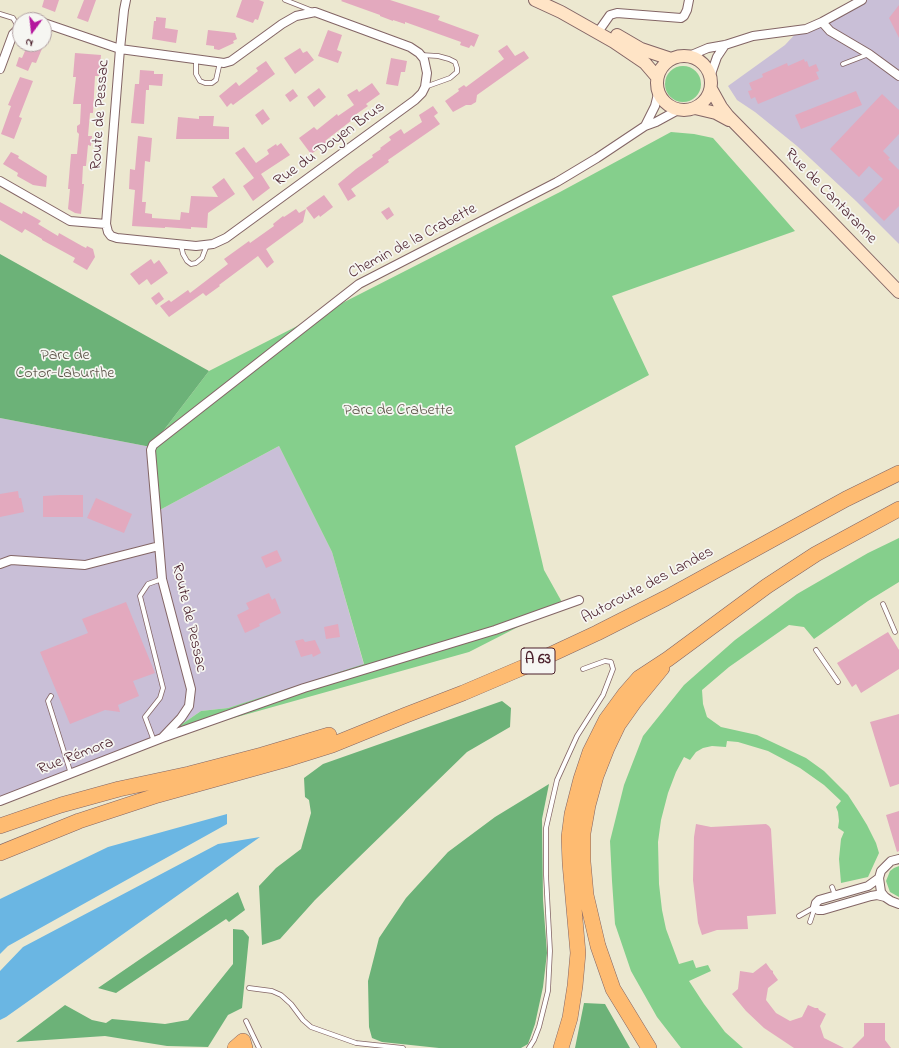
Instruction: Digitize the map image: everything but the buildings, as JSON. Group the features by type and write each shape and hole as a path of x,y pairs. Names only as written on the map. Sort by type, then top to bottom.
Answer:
{"highway":[{"name":"Autoroute des Landes","path":"406,715 476,687 597,634 666,598 846,499 899,473"},
{"path":"561,1048 570,1018 578,953 571,886 570,837 572,814 581,778 590,752 606,720 639,678 668,659 767,586 816,554 899,509"},
{"path":"649,1048 613,990 598,946 586,895 583,862 583,833 588,804 596,776 618,725 668,659"},
{"path":"0,826 61,804 189,774 406,715"},
{"path":"0,853 79,821 150,798 332,745 406,715"},
{"path":"235,1048 243,1041 244,1048"}],"street":[{"name":"Route de Pessac","path":"107,228 120,49 126,0"},
{"path":"535,0 641,49 671,59"},
{"path":"551,0 600,30 614,42 645,63 657,77"},
{"path":"600,30 610,14 617,12 681,18 687,10 689,0"},
{"path":"725,45 717,57 705,100 695,108 688,110 678,110 663,102 658,94 657,77 662,67 671,59 689,56 708,48 725,45 753,36 767,33 798,31 822,22 862,0"},
{"path":"52,26 120,49 220,62 231,61 282,24 296,16 315,12 410,47 424,59 427,73 425,87"},
{"path":"822,22 835,34 869,54 899,76"},
{"path":"0,69 12,37"},
{"path":"689,56 703,64 708,70 710,83"},
{"name":"Rue de Cantaranne","path":"710,83 721,107 736,125 782,170 899,292"},
{"name":"Rue du Doyen Brus","path":"0,181 70,221 107,228 111,236 117,238 181,245 207,245 226,238 415,100 422,93 425,87"},
{"name":"Chemin de la Crabette","path":"645,126 655,106 658,94"},
{"name":"Rue de Cantaranne","path":"695,108 716,113 736,125"},
{"name":"Chemin de la Crabette","path":"151,447 359,284 556,182 597,158 645,126 678,110"},
{"name":"Route de Pessac","path":"151,447 162,579 191,689 189,706 181,718 158,740"},
{"path":"0,564 11,560 85,565 159,546"},
{"name":"Rue Rémora","path":"0,801 158,740 304,688 495,630 579,600"},
{"path":"899,859 892,861 886,866 881,872 879,878 881,892 890,901 899,904"},
{"path":"879,878 868,886 820,900 816,903 815,907 818,910 823,910 871,896 885,897"}],"lane":[{"path":"285,0 315,12"},
{"path":"0,14 12,18"},
{"path":"842,64 869,54"},
{"path":"421,55 438,56 456,62 457,68 457,72 450,78 425,87"},
{"path":"196,59 196,74 200,81 205,83 212,83 216,80 220,62"},
{"path":"181,245 183,254 187,261 191,264 196,263 202,258 207,245"},
{"path":"158,740 145,717 160,698 163,688 140,596 148,584 162,579"},
{"path":"883,604 895,632"},
{"path":"816,650 838,682"},
{"path":"529,1048 539,1027 548,991 550,951 546,875 546,828 557,780 577,736 603,695 613,669 611,662 605,661 583,669"},
{"path":"51,696 48,701 71,774"},
{"path":"832,887 835,896"},
{"path":"799,916 815,907"},
{"path":"810,922 815,907"},
{"path":"249,988 272,991 281,995 291,1004 303,1020 311,1027 316,1029 356,1043 403,1048"},
{"path":"246,1022 259,1048"}],"shaded area":[{"path":"862,0 899,0 899,244 856,201 797,146 755,112 737,100 728,86 785,45 798,31"},
{"path":"0,418 151,447 156,512 279,446 332,552 364,665 228,708 201,711 162,738 0,801"}],"green space":[{"path":"687,66 696,71 700,77 700,91 696,97 687,102 679,102 670,97 666,91 665,80 670,71 676,67"},
{"name":"Parc de Crabette","path":"671,132 694,134 713,138 795,231 612,296 649,375 515,446 544,570 563,604 469,652 162,738 201,711 228,708 364,664 332,552 279,446 156,512 151,447 209,371 560,192"},
{"name":"Parc de Cotor-Laburthe","path":"0,254 209,371 151,447 0,418"},
{"path":"899,538 899,582 868,601 814,639 804,627 789,625 729,667 702,690 703,704 707,717 721,727 757,735 806,758 824,771 848,795 867,825 879,853 868,877 841,883 839,859 841,839 844,832 838,828 839,821 836,807 841,801 824,785 800,768 768,751 738,742 727,741 726,747 712,746 703,748 696,752 690,760 684,757 676,772 668,793 661,820 658,842 659,884 662,910 666,929 679,964 693,960 696,968 708,965 711,971 689,981 725,1032 743,1048 681,1048 657,1017 631,971 615,924 610,841 624,785 643,736 684,685 735,640 797,594 868,553"},
{"path":"502,701 511,708 510,727 467,752 315,900 280,939 262,945 259,886 276,868 301,849 311,813 309,800 305,797 304,778 323,764"},
{"path":"549,784 542,819 543,900 547,953 543,987 535,1024 528,1044 521,1048 439,1048 382,1042 372,1038 369,1027 368,981 379,938 406,898 448,852 495,817"},
{"path":"899,866 899,897 890,892 886,881 890,871"},
{"path":"238,892 245,910 229,922 226,919 116,993 98,988"},
{"path":"233,929 243,930 249,937 242,1008 228,1015 208,1047 167,1046 105,1036 16,1042 65,1005 92,1020 106,1023 112,1019 165,1024 188,1020 233,964"},
{"path":"584,1003 605,1004 630,1048 575,1048"}],"water":[{"path":"227,814 227,824 8,946 0,954 0,899 108,847"},
{"path":"260,837 0,1020 0,971 23,947 218,844"}]}
